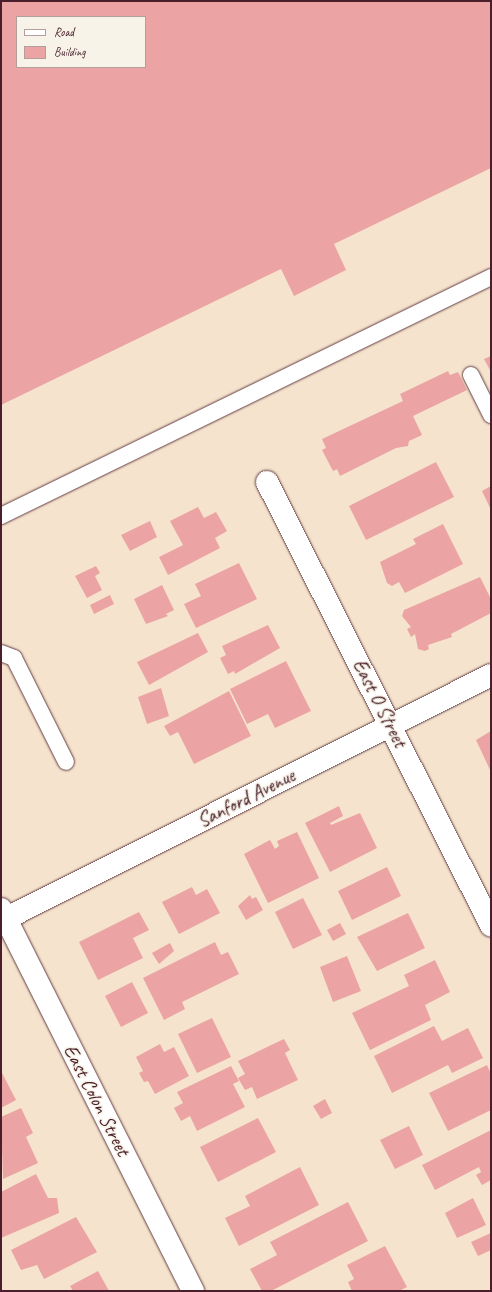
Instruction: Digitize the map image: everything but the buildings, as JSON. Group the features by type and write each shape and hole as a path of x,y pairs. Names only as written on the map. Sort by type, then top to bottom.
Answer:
{"street":[{"name":"East O Street","path":"267,482 391,725 491,926"},
{"name":"Sanford Avenue","path":"3,916 491,675"},
{"name":"East Colon Street","path":"3,916 193,1291"}],"lane":[{"path":"1,516 491,277"},
{"path":"471,375 491,415"},
{"path":"1,653 14,658 66,762"}]}
